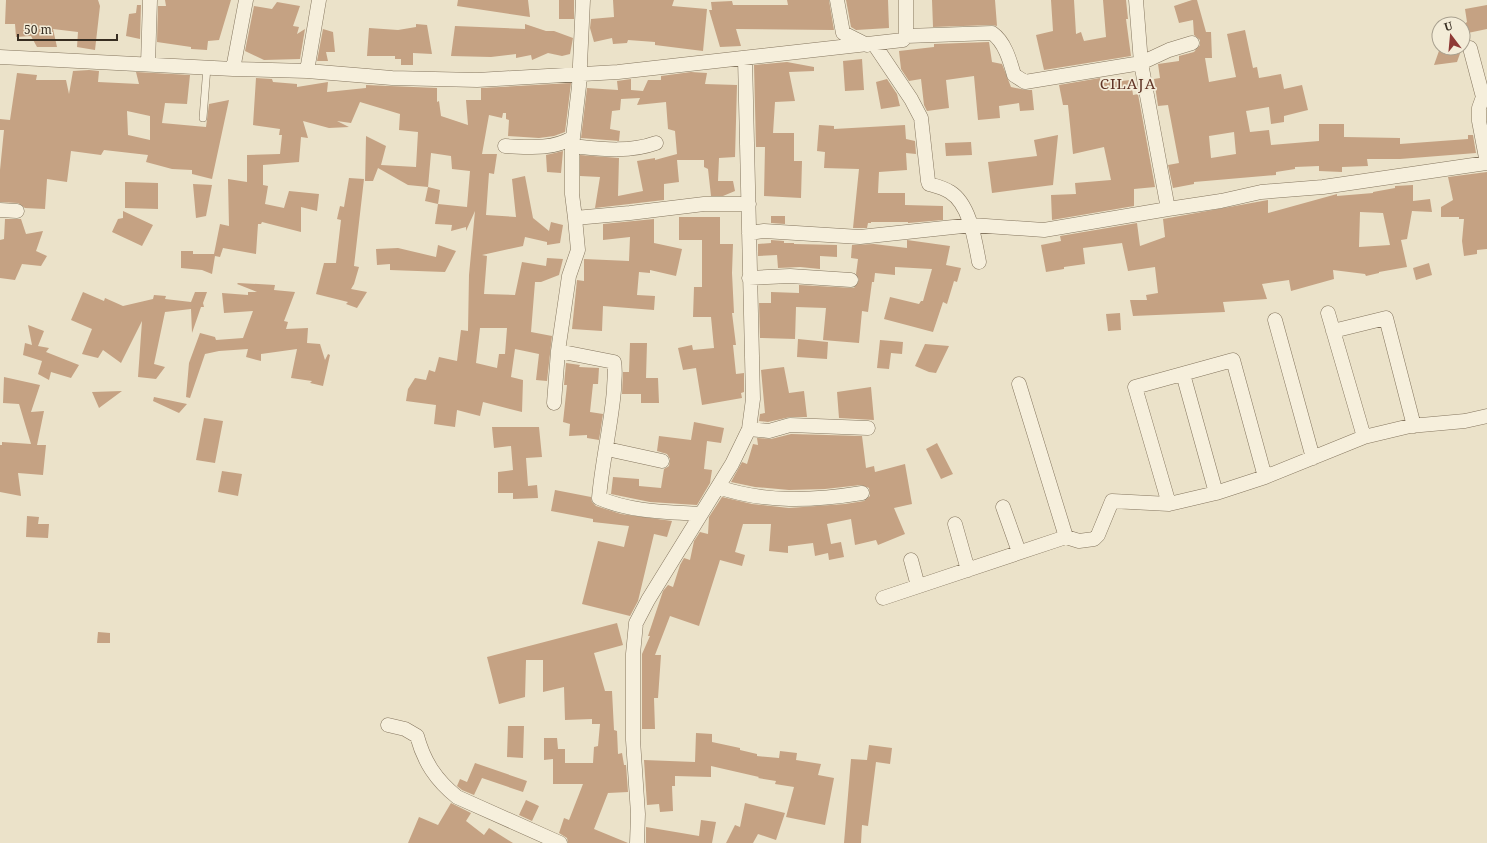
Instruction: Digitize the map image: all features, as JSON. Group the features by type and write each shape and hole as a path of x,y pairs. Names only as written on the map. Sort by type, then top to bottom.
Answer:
{"street":[{"path":"148,64 150,0"},
{"path":"233,70 246,0"},
{"path":"307,71 319,0"},
{"path":"554,403 558,351 569,276 578,250 572,194 572,142 577,113 583,0"},
{"path":"837,0 843,33 871,45 911,99 921,118 926,172 929,184 951,192 964,209 972,225 979,262"},
{"path":"0,57 207,67 233,70 307,71 392,78 477,80 618,72 871,45 903,40 906,36 906,0"},
{"path":"1136,0 1141,63 1168,209"},
{"path":"906,36 992,33 1001,43 1010,60 1014,76 1025,82 1141,63 1169,50 1192,43"},
{"path":"749,233 764,232 860,237 972,225 1044,230 1221,201 1261,192 1323,187 1487,163 1479,121 1482,92 1471,52"},
{"path":"638,843 638,814 633,740 632,654 636,623 648,600 732,464 749,429 753,399 745,58"},
{"path":"505,146 532,148 572,142 611,151 645,147 656,143"},
{"path":"575,218 704,204 749,204"},
{"path":"0,210 17,211"},
{"path":"749,278 790,276 851,280"},
{"path":"1328,312 1364,437"},
{"path":"1333,332 1386,318 1414,426"},
{"path":"1275,320 1313,458"},
{"path":"558,351 614,362 612,408 607,450 601,473 599,498 607,502 653,511 701,514"},
{"path":"1168,504 1135,387 1233,360 1265,477"},
{"path":"1183,374 1216,493"},
{"path":"1019,384 1066,537"},
{"path":"883,598 1066,537 1079,541 1094,539 1098,535 1112,501 1168,504 1216,493 1265,477 1364,437 1414,426 1465,421 1487,416"},
{"path":"749,429 769,431 790,426 868,428"},
{"path":"607,450 662,461"},
{"path":"718,487 746,495 782,499 827,499 862,493"},
{"path":"1003,507 1019,552"},
{"path":"955,524 968,570"},
{"path":"911,560 918,586"},
{"path":"388,725 405,729 417,736 422,755 444,787 457,797 560,843"}],"lane":[{"path":"204,118 207,67"}],"building":[{"path":"6,0 98,0 100,6 95,50 77,47 78,32 53,29 57,47 37,47 31,36 16,37 15,24 5,24"},
{"path":"165,0 231,0 219,40 208,41 207,50 191,49 191,47 157,42 158,6 166,6"},
{"path":"458,0 528,0 530,17 457,6"},
{"path":"559,0 574,0 574,19 559,19"},
{"path":"613,0 674,0 672,6 707,9 703,51 655,45 655,42 628,40 627,43 613,44 612,38 594,42 590,28 591,19 614,17"},
{"path":"787,0 829,0 834,30 736,29 741,46 720,47 709,10 712,10 711,2 732,1 733,5 788,5"},
{"path":"846,0 888,0 889,28 856,30 851,27"},
{"path":"932,0 995,0 997,26 933,27"},
{"path":"1051,0 1074,0 1076,34 1081,32 1084,41 1106,37 1103,0 1126,0 1128,19 1126,19 1131,56 1044,70 1036,35 1053,31"},
{"path":"1192,0 1197,0 1206,32 1211,32 1212,58 1205,58 1209,82 1236,77 1227,34 1245,30 1253,68 1257,67 1259,78 1281,74 1284,89 1302,85 1308,110 1284,116 1284,122 1271,124 1269,107 1246,111 1250,132 1269,130 1271,145 1319,141 1319,124 1344,124 1344,137 1400,138 1400,144 1468,139 1468,135 1473,135 1476,153 1400,159 1367,159 1368,166 1342,167 1342,172 1319,171 1319,166 1295,167 1295,169 1276,172 1276,175 1194,182 1194,184 1173,188 1168,165 1179,163 1168,105 1158,106 1154,79 1160,78 1158,64 1179,61 1179,56 1194,52 1200,45 1200,40 1194,35 1193,20 1179,23 1174,6","holes":["1234,132 1236,154 1211,158 1209,136"]},
{"path":"277,2 300,6 293,26 299,27 297,34 305,29 300,59 264,60 245,51 254,6 272,9"},
{"path":"137,5 141,5 140,39 126,36 129,14 136,13"},
{"path":"1487,5 1487,29 1471,32 1471,16 1466,16 1465,9"},
{"path":"416,24 427,25 432,54 413,53 413,65 401,65 401,59 395,59 395,56 367,56 369,28 398,30 416,27"},
{"path":"525,24 546,31 554,31 573,38 570,54 562,56 548,53 532,60 531,55 516,58 516,54 491,57 451,56 455,26 525,29"},
{"path":"323,29 333,32 335,52 326,52 328,61 317,61"},
{"path":"989,42 992,62 1002,64 1011,87 1032,90 1034,110 1020,111 1019,103 999,106 1000,118 978,120 974,76 946,80 949,108 927,111 924,105 921,79 909,81 901,69 899,51 934,47 934,44"},
{"path":"1437,56 1459,56 1457,62 1434,65"},
{"path":"862,59 864,90 845,91 843,61"},
{"path":"787,62 814,67 814,71 789,72 795,101 775,102 773,133 794,133 794,161 802,161 801,198 764,196 765,147 756,147 754,65"},
{"path":"73,71 99,71 98,82 139,84 136,72 190,75 187,104 165,103 162,123 206,127 209,104 229,100 212,179 192,174 192,170 172,169 146,162 148,155 104,150 101,155 71,151 67,182 47,179 45,209 25,208 18,203 0,202 0,170 4,130 0,130 0,119 10,120 17,73 37,75 36,80 66,80 69,94","holes":["127,111 150,116 150,140 128,135"]},
{"path":"691,72 707,73 705,84 737,85 735,157 719,158 718,181 733,181 735,191 723,196 711,196 708,169 704,167 704,160 677,160 679,182 664,184 664,200 595,208 600,177 580,176 580,155 619,158 618,196 643,191 637,161 655,158 655,160 677,154 675,131 668,129 666,102 637,105 640,98 621,99 620,110 612,111 610,129 620,131 619,141 581,138 587,88 618,90 617,81 631,79 631,90 643,91 648,80 661,80 661,76"},
{"path":"256,78 272,79 273,82 297,84 297,87 328,82 327,92 366,88 366,85 437,88 437,102 439,101 441,116 468,125 466,100 481,100 481,88 571,83 565,132 554,136 539,138 508,136 509,120 506,119 506,113 503,113 502,118 489,115 482,154 497,154 494,174 489,173 486,215 516,217 512,179 525,176 533,218 549,231 551,222 563,225 560,243 547,245 547,242 525,237 523,246 482,255 487,256 484,294 515,295 522,262 546,266 547,258 563,259 559,275 541,282 535,282 531,332 552,336 547,381 536,380 539,354 515,349 511,377 523,380 522,412 483,402 480,416 457,410 455,427 434,424 436,405 406,401 408,389 415,378 426,380 429,370 435,372 439,357 457,361 461,330 468,331 469,275 475,211 466,231 466,227 451,231 452,225 435,224 438,204 467,207 470,171 452,169 451,156 431,153 428,187 408,185 378,168 373,181 365,181 366,136 386,146 381,165 416,167 418,132 399,130 400,114 360,102 351,123 337,121 349,127 329,128 303,121 308,138 301,137 299,162 263,165 263,185 268,186 265,204 284,208 289,191 319,194 317,211 301,207 301,232 262,222 261,224 258,224 256,254 223,248 220,257 215,256 212,274 202,270 181,268 181,251 193,251 193,254 214,254 220,224 229,226 228,179 247,182 247,155 280,154 282,135 279,135 280,129 253,125","holes":["480,328 507,328 505,354 499,354 497,368 476,363"]},
{"path":"1100,78 1101,83 1131,80 1133,95 1138,94 1155,187 1134,189 1134,206 1052,220 1051,195 1076,194 1075,183 1111,180 1104,147 1073,154 1068,105 1063,105 1059,85"},
{"path":"887,79 897,94 900,106 881,109 876,82"},
{"path":"819,125 834,126 834,129 905,125 906,139 915,141 916,154 906,153 907,170 879,172 878,193 905,193 905,205 943,206 943,220 908,223 871,222 868,223 867,228 853,228 859,169 824,168 825,152 817,151"},
{"path":"1058,135 1053,185 992,193 988,162 1037,156 1034,140"},
{"path":"971,142 972,155 946,156 945,143"},
{"path":"563,151 561,173 547,172 546,155"},
{"path":"1487,172 1487,249 1477,250 1477,254 1464,256 1462,241 1464,219 1459,219 1459,217 1441,217 1441,207 1453,200 1448,177"},
{"path":"349,178 364,179 354,266 359,267 351,289 367,292 357,308 346,304 348,302 316,294 324,263 336,263 341,220 337,219 340,206 344,207"},
{"path":"125,182 158,183 158,209 125,208"},
{"path":"193,184 212,185 206,216 196,218"},
{"path":"1413,185 1413,201 1430,199 1432,212 1412,211 1407,239 1401,240 1407,267 1366,276 1365,274 1333,270 1334,279 1291,291 1289,280 1262,284 1267,299 1223,302 1225,312 1133,316 1130,300 1147,300 1146,295 1158,293 1155,267 1128,271 1122,243 1083,248 1085,264 1064,267 1064,269 1046,272 1041,245 1061,241 1060,236 1137,223 1140,246 1165,237 1163,219 1268,200 1268,213 1337,194 1337,196 1373,193 1395,188 1395,186","holes":["1360,212 1383,213 1390,245 1359,247"]},
{"path":"428,187 440,190 438,204 425,201"},
{"path":"123,211 153,225 142,246 112,232 118,219 123,218"},
{"path":"771,216 785,216 785,224 771,223"},
{"path":"679,217 720,217 720,244 733,244 732,273 734,313 732,313 736,345 733,345 736,374 744,373 744,392 741,393 742,398 702,405 696,368 683,370 678,348 692,345 693,350 714,348 711,317 693,317 694,287 702,287 702,240 679,240"},
{"path":"5,219 21,219 26,234 43,231 36,251 47,256 41,266 22,264 15,280 0,278 0,240 4,239"},
{"path":"654,219 654,243 682,249 676,276 650,270 650,273 639,272 637,295 655,296 654,310 603,306 602,331 572,329 577,280 584,281 584,259 629,261 630,237 603,240 603,224"},
{"path":"771,240 784,241 784,243 794,244 837,245 837,257 820,256 820,269 800,267 778,268 777,255 758,256 758,244 771,243"},
{"path":"907,240 950,246 946,265 961,268 957,282 954,281 947,304 943,302 933,332 884,319 890,297 919,304 923,301 932,269 895,267 895,275 875,273 874,282 872,282 868,312 862,311 859,343 823,340 826,308 796,307 795,339 760,338 759,303 771,303 771,292 799,293 799,285 854,288 859,280 856,274 858,259 851,258 852,245 874,244 907,248"},
{"path":"438,245 456,251 445,272 390,270 390,264 377,265 376,249 398,248 436,257"},
{"path":"1429,263 1432,275 1416,280 1413,268"},
{"path":"237,284 275,285 274,290 295,292 284,321 288,322 286,329 308,328 307,343 320,344 325,360 328,354 330,355 323,386 310,383 312,381 291,378 297,349 261,354 261,361 246,357 248,349 219,351 205,354 190,398 186,397 189,363 200,333 215,337 216,340 243,338 253,311 224,313 222,293 248,295 248,292 257,292"},
{"path":"83,292 104,301 105,298 123,306 153,299 154,295 166,296 165,299 191,302 195,292 207,292 203,303 204,307 201,307 192,333 191,309 165,312 154,364 165,367 156,379 138,377 142,321 121,363 103,350 98,358 82,354 92,329 71,320"},
{"path":"1120,313 1121,330 1108,331 1106,314"},
{"path":"28,325 44,331 38,346 49,348 46,352 79,365 71,378 51,372 49,380 38,374 42,361 23,355 25,343 32,345"},
{"path":"798,339 828,342 827,359 797,357"},
{"path":"880,340 903,342 902,354 891,353 889,369 877,368"},
{"path":"630,343 647,343 646,378 658,378 659,403 641,403 641,394 622,394 623,372 629,372"},
{"path":"925,344 949,346 936,373 929,372 915,366"},
{"path":"566,363 580,365 579,367 599,368 598,384 593,384 590,412 603,414 599,440 587,438 587,435 569,436 570,424 563,422 567,385 564,385"},
{"path":"784,367 789,393 804,391 807,417 790,417 768,422 759,421 760,414 765,413 761,370"},
{"path":"4,377 40,385 31,412 44,411 37,445 46,445 43,475 18,473 21,496 0,492 0,445 2,445 2,442 31,444 19,404 3,403"},
{"path":"871,387 874,420 839,418 837,392"},
{"path":"122,391 99,408 92,392"},
{"path":"154,397 187,404 179,413 153,401"},
{"path":"204,418 223,421 215,463 196,460"},
{"path":"694,422 724,428 721,443 707,441 704,469 712,470 710,483 697,505 650,502 611,494 613,477 639,479 639,486 661,488 664,469 669,466 670,459 667,454 657,451 659,436 691,440"},
{"path":"492,427 539,427 542,457 526,458 528,486 537,485 538,498 513,499 513,493 498,493 498,472 513,470 511,446 494,448"},
{"path":"791,434 862,436 866,468 874,466 875,472 905,464 912,504 894,508 905,534 878,545 876,540 855,545 851,519 827,524 831,544 841,542 844,557 829,560 828,553 815,556 813,543 788,546 788,553 769,551 771,524 743,524 735,552 745,555 742,566 720,560 699,626 670,616 655,655 661,655 658,698 654,698 655,729 642,729 642,654 650,636 648,636 663,591 668,585 673,587 680,565 684,558 690,560 694,541 700,532 708,534 709,517 722,497 752,504 789,508 845,504 864,501 870,496 869,488 861,485 825,489 789,490 755,487 731,482 742,462 747,464 753,444 758,445 757,438 771,439"},
{"path":"937,443 953,474 941,479 926,449"},
{"path":"222,471 242,474 238,496 218,492"},
{"path":"555,490 591,497 592,502 596,506 621,514 672,521 667,537 654,534 638,601 630,616 582,604 598,541 624,547 629,526 593,522 593,519 551,511"},
{"path":"27,516 39,517 38,524 49,524 48,538 26,537"},
{"path":"617,623 623,645 594,653 605,691 612,691 614,730 617,731 618,754 622,753 624,765 626,765 628,792 608,793 594,829 628,843 568,843 567,838 559,833 564,818 569,820 583,784 553,784 553,759 544,760 544,738 557,738 558,749 565,749 565,763 593,763 594,747 598,746 600,724 592,724 592,719 565,720 564,687 543,692 543,660 526,660 525,697 499,704 487,657"},
{"path":"98,632 110,633 110,643 97,643"},
{"path":"508,726 524,726 523,758 507,757"},
{"path":"696,733 712,734 712,742 740,748 740,750 757,754 757,756 779,758 780,751 797,753 796,760 821,764 818,775 834,778 825,825 786,817 794,787 775,784 776,781 711,766 711,777 675,776 675,786 672,786 673,811 660,812 659,804 647,805 644,760 695,762"},
{"path":"869,745 892,748 890,764 876,762 868,826 862,825 861,843 844,843 851,759 867,760"},
{"path":"475,763 527,781 523,792 482,778 474,795 462,790 457,786 460,779 467,782"},
{"path":"526,800 539,806 532,821 519,815"},
{"path":"451,803 471,813 466,821 484,835 489,828 513,843 408,843 419,817 438,825"},
{"path":"745,803 785,813 776,840 758,834 753,843 726,843 735,825 740,827"},
{"path":"701,820 716,822 712,843 646,843 646,827 699,836"}],"district":[{"name":"CILAJA","path":"1128,84"}]}
